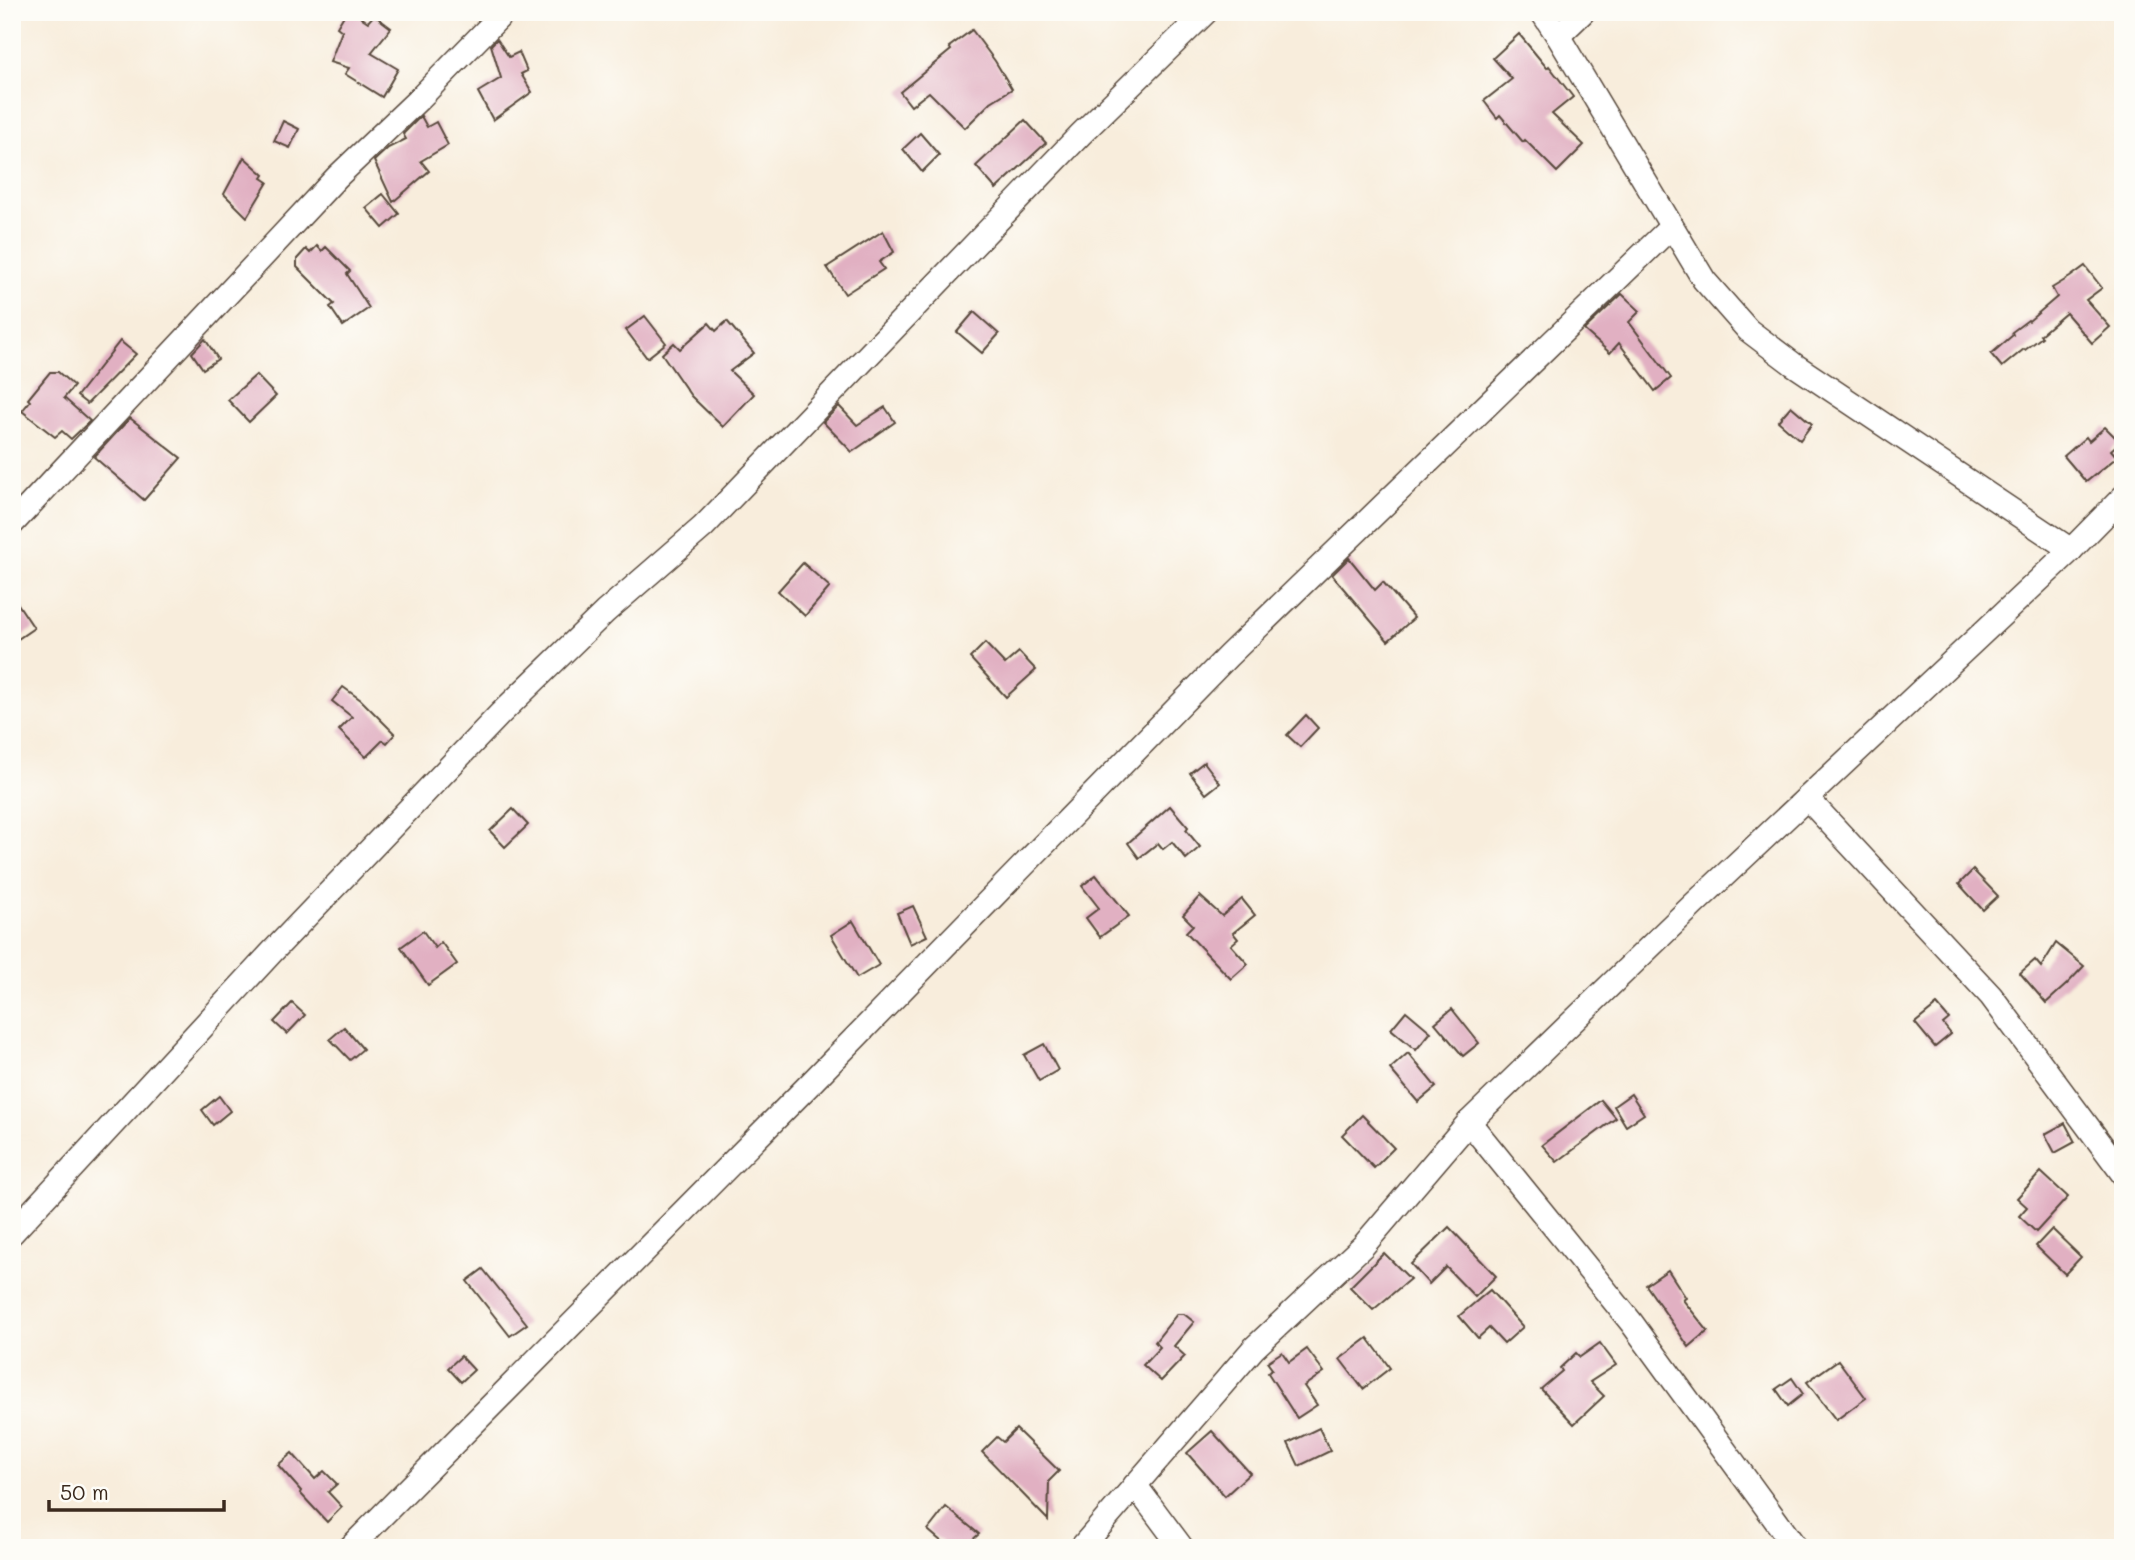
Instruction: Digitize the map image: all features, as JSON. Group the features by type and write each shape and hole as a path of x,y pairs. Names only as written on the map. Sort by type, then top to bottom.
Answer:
{"street":[{"path":"12,524 337,177 421,97 504,12"},
{"path":"12,1233 273,951 501,713 605,612 703,527 1081,134 1206,12"},
{"path":"1542,12 1704,280 1748,330 1793,364 2071,550"},
{"path":"1558,36 1583,12"},
{"path":"350,1548 807,1087 1228,656 1671,227"},
{"path":"1081,1548 1255,1348 1363,1246 1469,1122 1693,905 2071,550 2123,497"},
{"path":"1807,798 1991,996 2123,1174"},
{"path":"1469,1122 1632,1322 1796,1548"},
{"path":"1135,1485 1182,1548"}],"building":[{"path":"346,12 353,12 368,22 374,15 391,28 371,53 398,69 382,97 345,74 349,68 330,62 342,31 337,27"},
{"path":"972,30 1012,89 991,102 965,128 929,92 911,106 900,92 951,50 949,47"},
{"path":"1519,34 1573,97 1552,114 1584,145 1557,172 1525,140 1523,142 1500,115 1497,118 1484,101 1512,79 1493,58"},
{"path":"497,39 509,57 519,52 527,71 521,74 532,92 493,120 478,92 501,78 491,45"},
{"path":"421,116 427,127 436,122 448,145 421,161 429,171 393,202 374,161 388,148 406,139 403,134"},
{"path":"1025,120 1046,143 996,189 976,166"},
{"path":"283,121 299,129 290,148 274,141"},
{"path":"920,133 939,155 922,172 903,149"},
{"path":"244,157 268,182 247,217 224,194"},
{"path":"383,194 399,214 383,228 366,208"},
{"path":"883,231 894,252 879,262 884,269 845,294 827,267"},
{"path":"317,246 322,251 326,247 350,271 347,274 369,308 343,326 330,307 334,304 297,267 297,259 306,249 310,253"},
{"path":"2085,266 2102,288 2086,300 2110,327 2092,343 2066,313 2040,335 2042,337 2002,367 1991,354 2013,335 2012,332 2057,297 2052,288"},
{"path":"1622,294 1640,311 1629,322 1671,378 1655,391 1619,343 1610,353 1584,330"},
{"path":"974,312 999,334 982,353 957,332"},
{"path":"645,316 666,343 647,358 626,330"},
{"path":"727,321 754,353 730,371 754,394 723,427 691,396 662,354 674,343 680,349 709,323 716,331"},
{"path":"205,339 218,359 203,369 192,353"},
{"path":"120,341 136,354 87,404 77,396"},
{"path":"50,372 58,372 74,386 64,398 90,421 71,439 62,431 55,437 22,411 30,401 28,399"},
{"path":"256,375 276,396 249,422 228,400"},
{"path":"839,406 857,425 885,407 895,422 852,452 823,422"},
{"path":"1791,406 1812,424 1800,440 1778,421"},
{"path":"130,418 181,458 144,500 94,457"},
{"path":"2105,427 2120,442 2111,450 2117,457 2086,482 2064,456 2086,437 2089,441"},
{"path":"1349,558 1375,590 1383,582 1414,618 1388,641 1332,575"},
{"path":"803,563 830,587 805,616 778,591"},
{"path":"12,595 34,628 12,643"},
{"path":"985,643 1005,664 1019,652 1036,670 1006,697 970,658"},
{"path":"343,687 361,700 395,734 387,743 383,740 366,757 339,730 352,717 332,701"},
{"path":"1306,715 1318,728 1300,747 1287,735"},
{"path":"1204,762 1220,783 1206,794 1190,773"},
{"path":"1170,806 1188,827 1186,830 1200,847 1186,859 1172,842 1163,849 1158,843 1139,858 1128,843"},
{"path":"513,809 528,825 505,847 490,831"},
{"path":"1973,870 1998,896 1983,910 1959,884"},
{"path":"1096,875 1129,916 1100,937 1086,918 1099,908 1082,886"},
{"path":"1200,896 1222,916 1242,899 1255,915 1233,933 1238,939 1231,945 1248,964 1231,979 1186,932 1193,925 1183,915"},
{"path":"913,906 927,936 910,944 897,913"},
{"path":"853,921 879,965 857,978 831,935"},
{"path":"423,931 435,948 441,942 457,964 428,985 401,947"},
{"path":"2056,943 2084,966 2046,1003 2020,973 2035,960 2041,967"},
{"path":"292,1003 305,1015 287,1034 274,1022"},
{"path":"1937,1005 1949,1019 1943,1024 1951,1034 1935,1047 1915,1023"},
{"path":"1452,1009 1479,1043 1463,1056 1435,1023"},
{"path":"1406,1011 1431,1032 1416,1050 1391,1029"},
{"path":"344,1027 363,1049 350,1060 330,1039"},
{"path":"1044,1044 1058,1070 1039,1081 1024,1055"},
{"path":"1408,1053 1436,1087 1418,1102 1390,1069"},
{"path":"1631,1094 1644,1114 1626,1126 1614,1106"},
{"path":"219,1096 230,1111 213,1125 202,1110"},
{"path":"1601,1100 1616,1118 1557,1162 1542,1145"},
{"path":"1362,1115 1394,1148 1374,1168 1342,1135"},
{"path":"2065,1123 2075,1142 2055,1153 2045,1134"},
{"path":"2041,1172 2068,1197 2036,1232 2019,1216 2027,1207 2017,1198"},
{"path":"1449,1227 1496,1276 1475,1297 1446,1267 1429,1284 1411,1264"},
{"path":"2052,1229 2081,1257 2065,1274 2036,1246"},
{"path":"1384,1253 1410,1279 1373,1310 1350,1287"},
{"path":"483,1269 527,1324 510,1336 467,1281"},
{"path":"1668,1270 1686,1298 1683,1300 1708,1331 1689,1347 1646,1285"},
{"path":"1490,1290 1523,1327 1504,1344 1489,1328 1478,1338 1459,1316"},
{"path":"1177,1314 1184,1314 1194,1322 1174,1346 1185,1356 1161,1381 1143,1365 1160,1347 1155,1342"},
{"path":"1368,1338 1390,1368 1363,1389 1340,1359"},
{"path":"1600,1343 1616,1365 1590,1382 1604,1396 1574,1424 1541,1389 1562,1371 1560,1368 1576,1353 1580,1357"},
{"path":"1307,1349 1324,1372 1304,1386 1317,1405 1297,1418 1268,1373 1272,1369 1267,1362 1282,1352 1289,1362"},
{"path":"461,1356 474,1370 461,1382 448,1368"},
{"path":"1838,1360 1866,1398 1836,1420 1807,1382"},
{"path":"1792,1378 1803,1394 1788,1406 1776,1389"},
{"path":"1319,1428 1330,1451 1299,1466 1288,1443"},
{"path":"1016,1429 1059,1471 1049,1481 1048,1520 982,1452 997,1437 1003,1442"},
{"path":"1212,1431 1250,1473 1225,1496 1187,1453"},
{"path":"292,1453 315,1479 324,1471 337,1484 328,1492 342,1507 327,1522 278,1465"},
{"path":"946,1507 979,1534 963,1548 949,1548 928,1530"}]}
